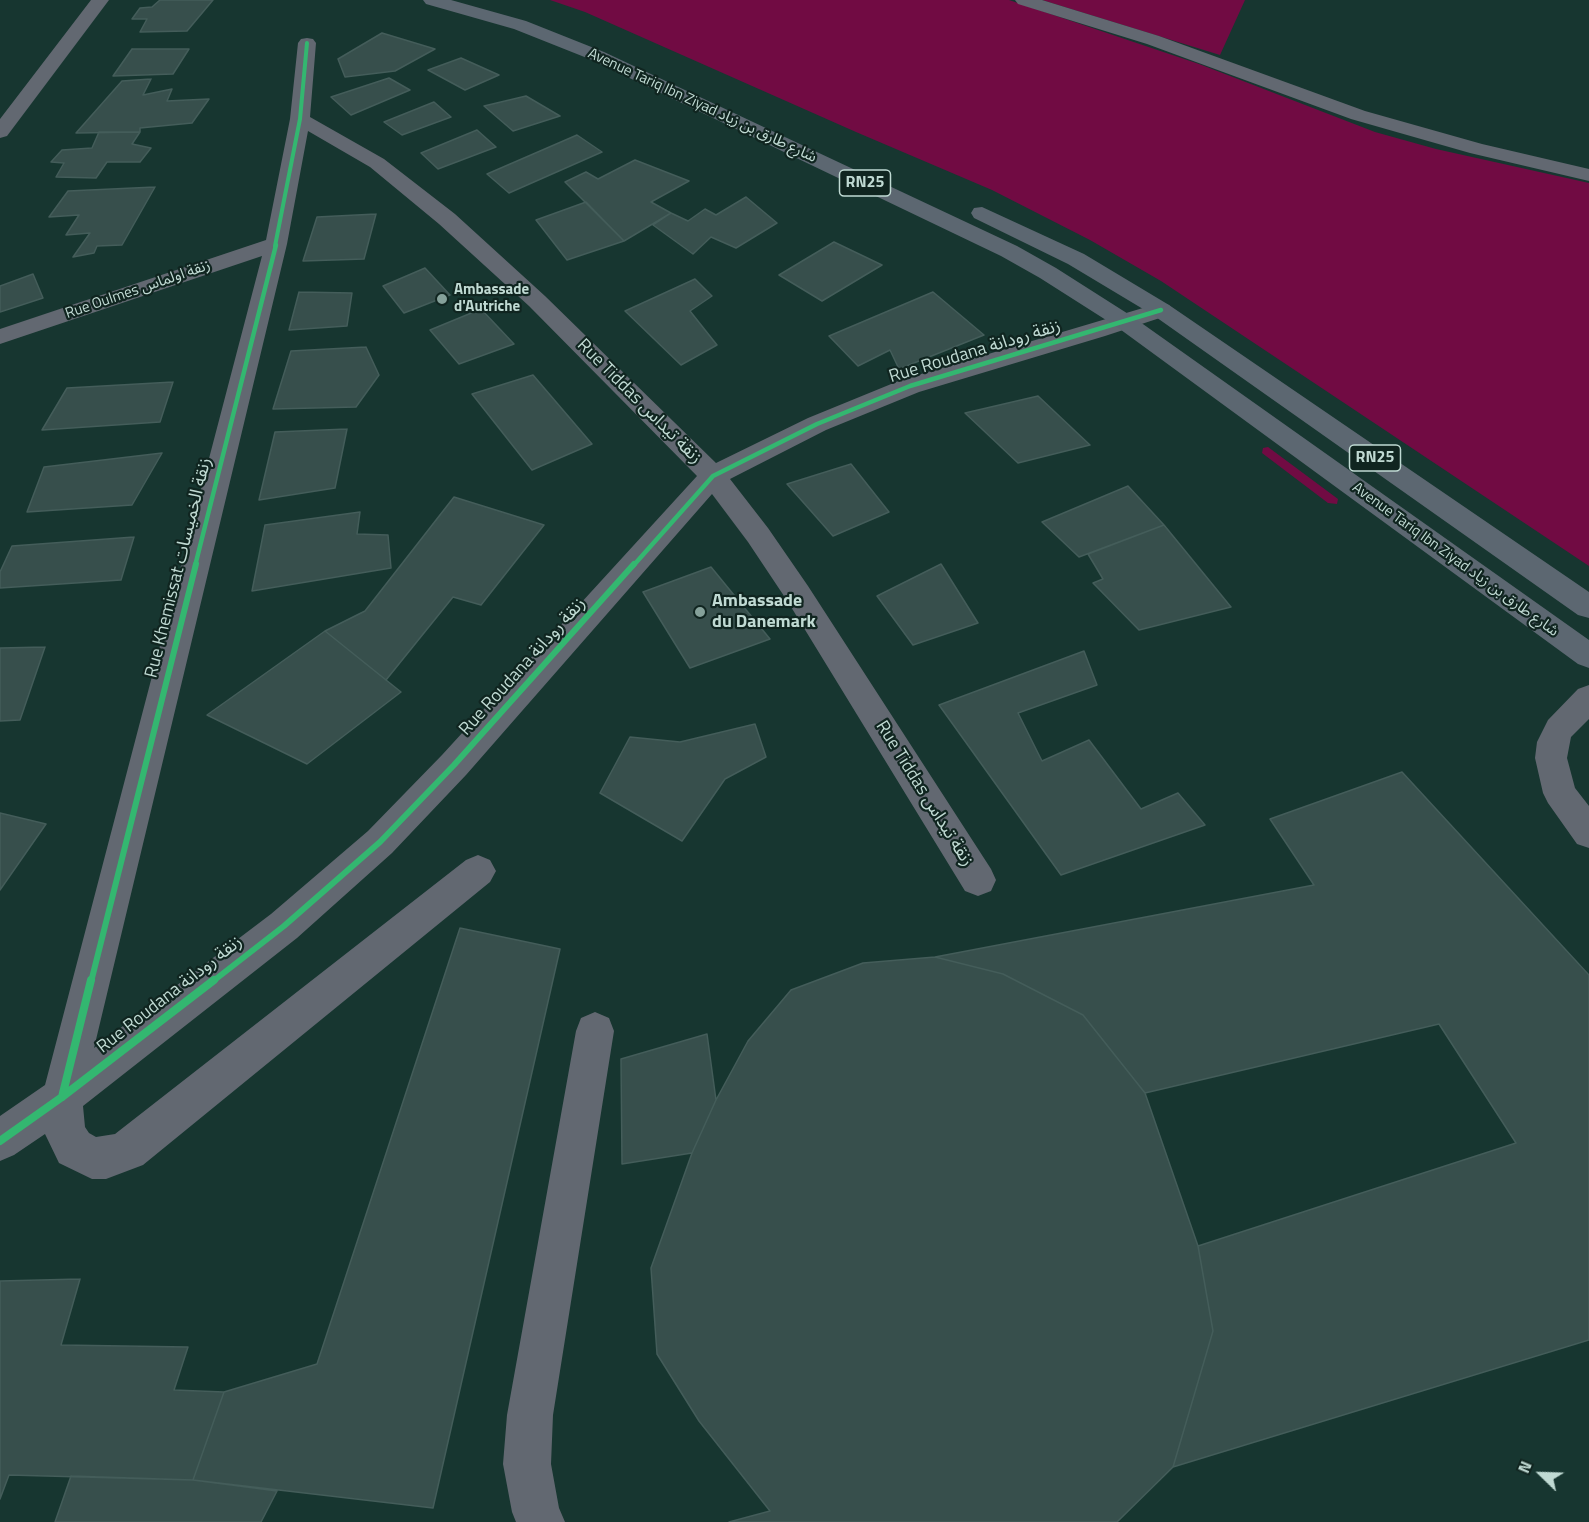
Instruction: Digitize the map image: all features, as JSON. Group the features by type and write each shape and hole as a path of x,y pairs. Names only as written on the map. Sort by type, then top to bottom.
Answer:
{"main road":[{"name":"Avenue Tariq Ibn Ziyad شارع طارق بن زياد","path":"432,0 520,25 598,56 1009,251 1048,273 1125,322 1589,656"},
{"path":"495,0 561,20"},
{"name":"Avenue Tariq Ibn Ziyad شارع طارق بن زياد","path":"960,203 1076,259 1161,310 1589,607"}],"street":[{"path":"0,132 100,0"},
{"path":"1024,0 1153,40 1367,118 1477,149 1589,175"},
{"name":"Rue Khemissat زنقة الخميسات","path":"307,44 300,119 276,243 62,1097 65,1133 74,1148 92,1158 106,1158 128,1150 478,871"},
{"name":"Rue Tiddas زنقة تيداس","path":"300,119 377,163 447,219 537,301 713,476 758,535 798,594 978,880"},
{"name":"Rue Oulmes زنقة اولماس","path":"0,337 276,243"},
{"name":"Rue Roudana زنقة رودانة","path":"0,1142 284,926 380,842 454,765 713,476 817,424 910,386 1161,310"},
{"path":"1589,698 1559,729 1553,742 1551,758 1560,793 1589,833"},
{"path":"541,1522 536,1512 527,1464 530,1415 595,1031"}],"shaded area":[{"path":"550,0 1009,0 1199,64 1375,132 1436,149 1589,183 1589,566 1161,281 1090,240 992,190 585,12"},
{"path":"1042,0 1245,0 1220,55"},
{"path":"1268,447 1338,499 1337,504 1328,503 1262,453 1263,448"}],"building":[{"path":"160,0 213,0 187,31 140,32 147,19 132,19 140,8 152,7"},
{"path":"382,33 435,49 395,71 345,77 338,59"},
{"path":"132,49 189,49 173,74 113,76"},
{"path":"461,58 499,75 465,90 428,70"},
{"path":"389,78 410,90 351,115 331,97"},
{"path":"151,79 143,95 172,89 167,101 209,99 192,123 140,128 140,132 76,133 122,81"},
{"path":"526,96 560,116 513,131 484,106"},
{"path":"434,102 451,117 402,135 384,122"},
{"path":"477,130 496,147 438,169 421,153"},
{"path":"99,132 140,132 132,144 151,148 140,162 107,162 96,178 56,177 64,163 51,162 62,150 92,148"},
{"path":"577,135 602,152 509,193 487,174"},
{"path":"635,160 689,181 651,202 671,213 624,241 565,182 586,172 598,179"},
{"path":"155,187 122,245 97,246 94,253 73,257 90,233 66,235 79,215 49,217 68,191"},
{"path":"746,197 777,223 736,248 711,237 693,254 653,225 671,213 688,221 705,209 716,215"},
{"path":"586,202 624,241 567,260 536,220"},
{"path":"376,214 364,259 303,261 317,217"},
{"path":"834,242 882,265 822,301 779,275"},
{"path":"425,268 450,295 404,313 383,286"},
{"path":"33,274 43,298 0,312 0,286"},
{"path":"695,279 712,296 690,311 717,345 681,365 625,311"},
{"path":"299,292 352,293 347,326 289,330"},
{"path":"933,292 984,335 899,369 890,350 858,366 829,336"},
{"path":"481,309 514,344 459,364 430,330"},
{"path":"366,347 379,375 356,407 273,409 291,351"},
{"path":"533,375 592,444 532,470 472,394"},
{"path":"173,382 160,422 42,430 67,388"},
{"path":"1038,396 1090,445 1018,463 965,413"},
{"path":"347,429 335,488 259,500 275,432"},
{"path":"162,453 132,505 27,512 44,467"},
{"path":"851,464 889,512 833,536 787,484"},
{"path":"1128,486 1164,525 1079,557 1042,522"},
{"path":"454,497 544,525 481,605 453,597 386,680 325,631 365,611"},
{"path":"360,512 357,534 388,535 391,568 252,591 265,525"},
{"path":"1164,525 1231,607 1139,630 1093,583 1103,579 1088,554"},
{"path":"134,537 121,580 0,588 0,572 12,546"},
{"path":"941,564 978,623 913,645 877,596"},
{"path":"711,567 770,639 690,668 643,592"},
{"path":"325,631 401,692 307,764 207,715"},
{"path":"45,647 20,720 0,721 0,648"},
{"path":"1084,651 1097,685 1018,713 1042,761 1089,740 1141,809 1178,793 1205,825 1061,875 939,705"},
{"path":"755,724 766,757 725,779 682,841 600,793 630,737 680,742"},
{"path":"1402,772 1589,975 1589,1340 1173,1467 1213,1331 1198,1246 1516,1143 1439,1024 1145,1093 1083,1015 1003,974 935,957 1314,885 1270,819"},
{"path":"0,813 46,824 0,890"},
{"path":"460,928 560,949 433,1508 193,1480 224,1392 317,1364"},
{"path":"935,957 1003,974 1083,1015 1145,1093 1198,1246 1213,1331 1173,1467 1117,1522 729,1522 770,1511 699,1421 657,1354 651,1268 692,1153 716,1100 748,1041 791,990 863,963"},
{"path":"707,1034 716,1100 692,1153 622,1164 621,1059"},
{"path":"80,1279 61,1345 188,1347 174,1390 224,1392 193,1480 9,1475 0,1499 0,1281"},
{"path":"71,1476 193,1480 277,1491 261,1522 55,1522"}],"cycle path":[{"path":"62,1097 276,244 300,119 307,43"},
{"path":"0,1141 62,1097 284,926 380,842 454,765 713,476 817,424 910,386 1161,310"}],"place":[{"name":"Ambassade d'Autriche","path":"442,299"},
{"name":"Ambassade du Danemark","path":"700,612"}]}
